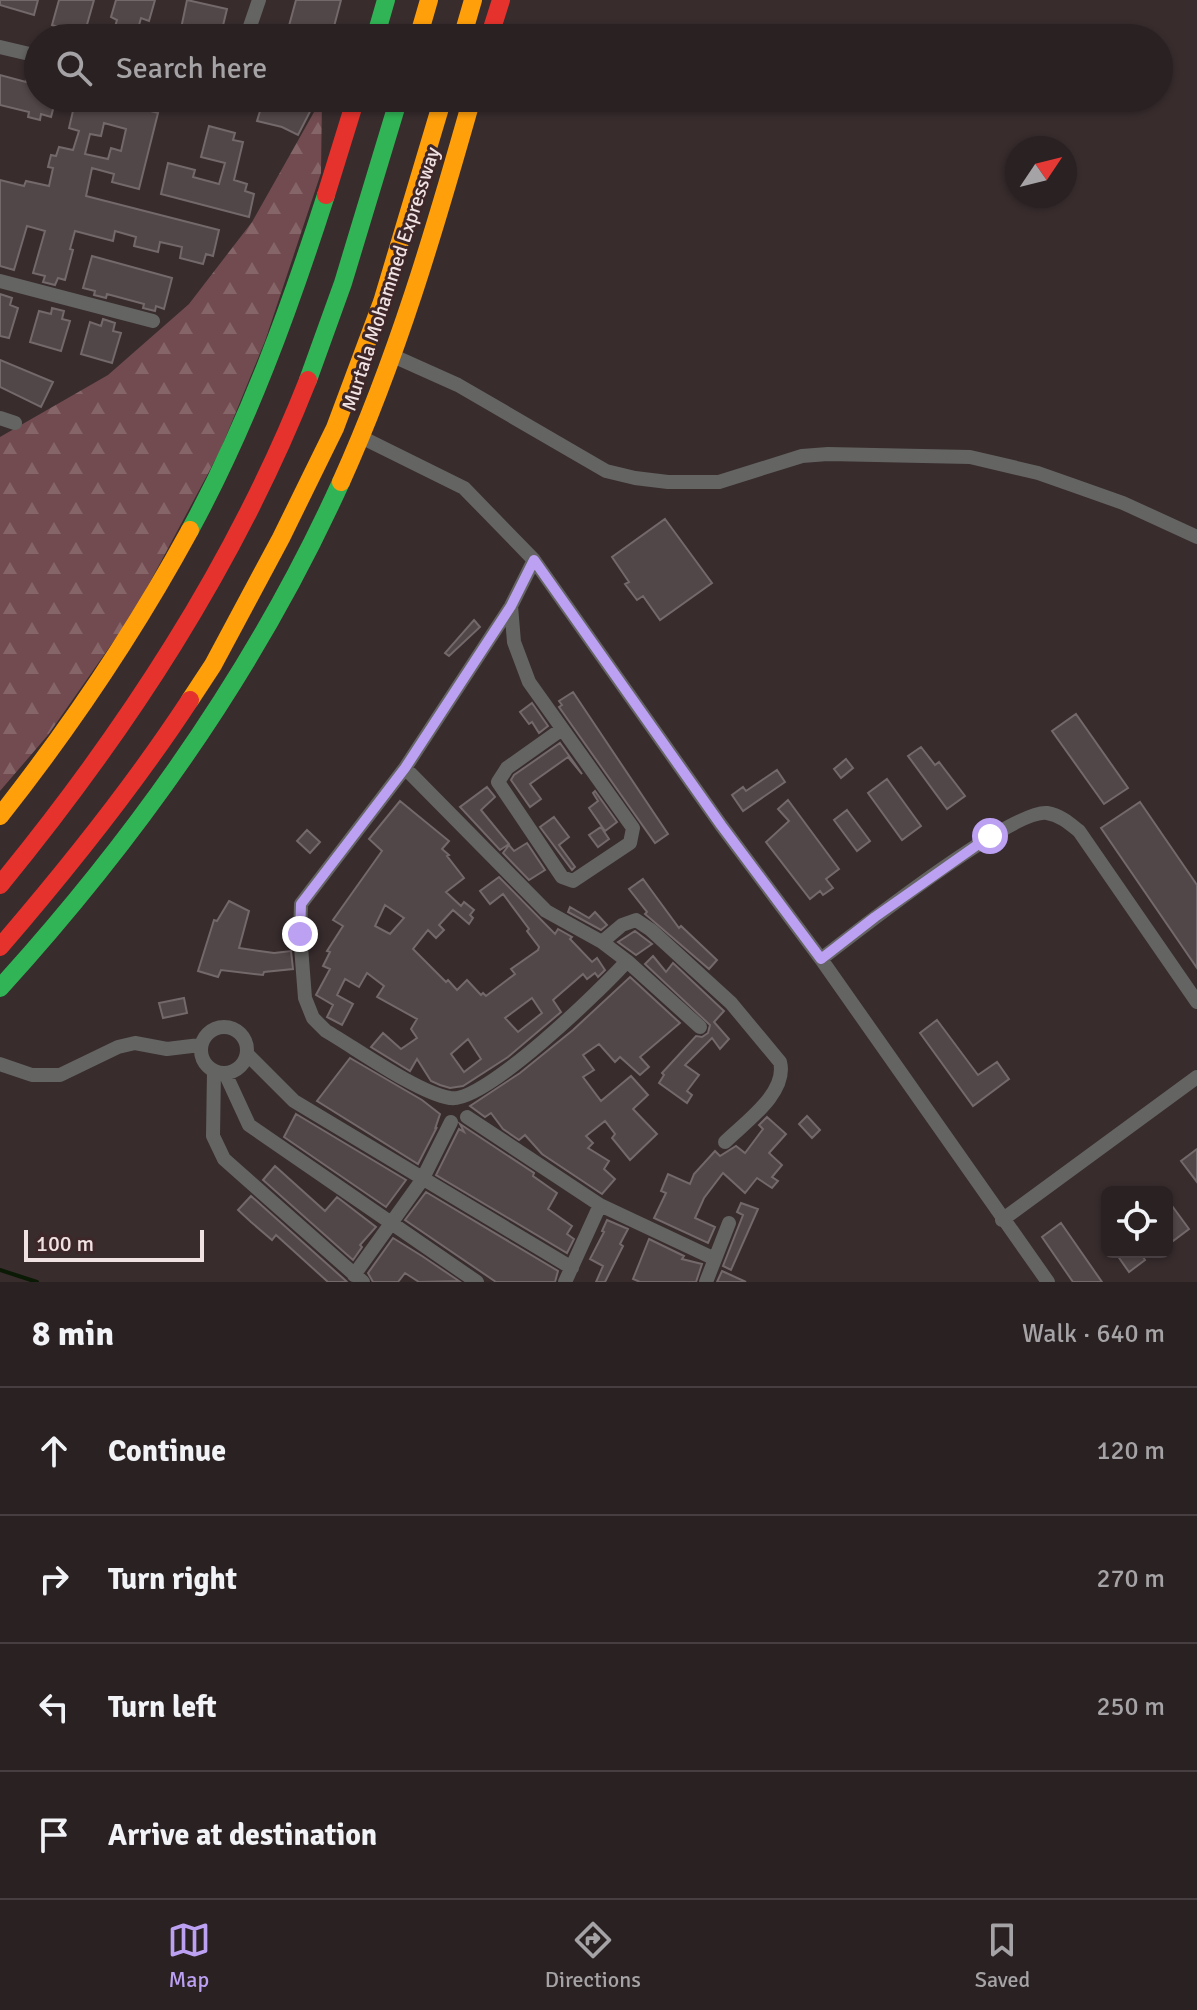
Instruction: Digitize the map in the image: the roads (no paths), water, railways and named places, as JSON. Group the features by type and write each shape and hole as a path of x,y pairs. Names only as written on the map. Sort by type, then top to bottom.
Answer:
{"highway":[{"path":"379,24 386,0"},
{"path":"422,24 429,0"},
{"path":"466,24 473,0"},
{"path":"493,24 501,0"},
{"path":"0,816 54,749 122,648 177,555 229,455 309,252 352,112"},
{"path":"0,885 42,836 125,725 193,616 256,497 314,362 395,112"},
{"name":"Murtala Mohammed Expressway","path":"0,947 62,875 148,764 213,665 281,538 340,414 382,302 439,112"},
{"name":"Murtala Mohammed Expressway","path":"0,988 106,864 196,741 243,669 300,566 361,437 447,186 468,112"}],"street":[{"path":"251,24 259,0"},
{"path":"0,47 24,53"},
{"path":"0,281 153,321"},
{"path":"391,355 458,385 606,471 635,478 668,482 719,482 790,459 815,455 970,457 1038,473 1075,486 1123,503 1197,537"},
{"path":"0,418 15,423"},
{"path":"361,437 464,488 534,560 721,825 821,959 1048,1282"},
{"path":"534,560 511,606 405,768 301,904 305,998 313,1018 326,1031 429,1091 453,1099 461,1098 510,1067 568,1021 601,991 627,961"},
{"path":"511,606 514,642 529,682 633,828 630,843 573,881 562,877 503,794 498,782 507,768 562,729"},
{"path":"405,768 546,911 602,942 700,1027"},
{"path":"821,959 990,836 1026,816 1046,813 1064,819 1079,831 1197,1002"},
{"path":"602,942 636,920 651,930 682,955 731,1003 780,1062 779,1082 768,1099 725,1142"},
{"path":"222,1026 233,1028 246,1043 247,1054 243,1064 235,1070 220,1072 206,1065 200,1045 212,1029 222,1026"},
{"path":"0,1064 32,1075 60,1075 118,1047 135,1043 167,1049 200,1045"},
{"path":"247,1054 294,1101 422,1180 569,1278 600,1205"},
{"path":"220,1072 249,1125 477,1282"},
{"path":"220,1072 213,1136 224,1159 358,1278 390,1224 422,1180 451,1122"},
{"path":"1002,1220 1197,1077"},
{"path":"467,1117 600,1205 715,1259"},
{"path":"706,1282 729,1223"}],"waterway":[{"path":"0,1270 37,1282"}]}
